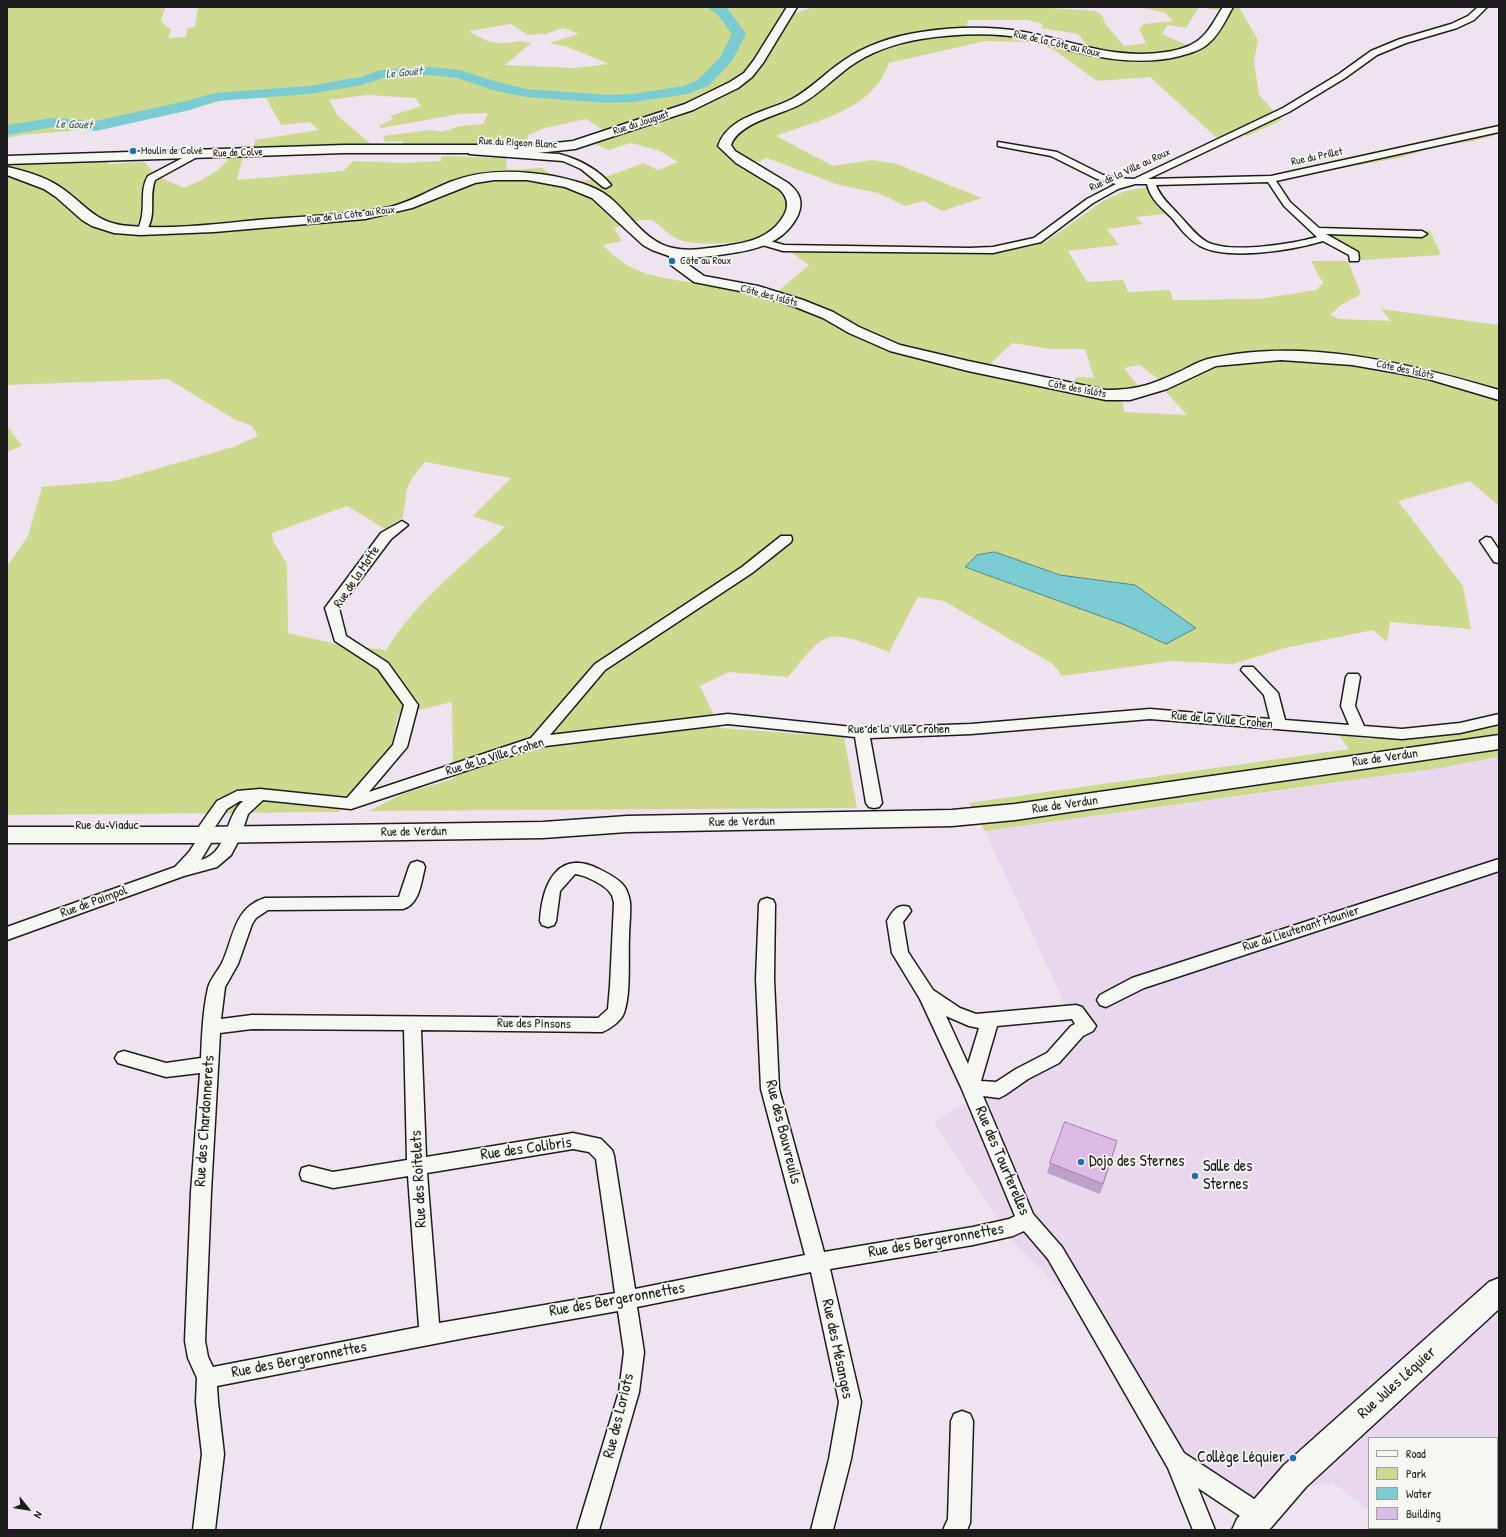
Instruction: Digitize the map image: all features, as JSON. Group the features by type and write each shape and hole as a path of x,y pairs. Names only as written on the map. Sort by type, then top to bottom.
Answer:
{"main road":[{"name":"Rue du Jouguet","path":"446,148 556,148 582,142 689,107 716,95 748,75 759,61 792,7"},
{"name":"Rue de la Côte au Roux","path":"7,172 41,182 60,193 86,217 97,223 112,228 142,231 166,231 368,214 408,206 465,181 499,176 525,176 549,179 587,190 602,199 652,244 676,253 707,252 742,248 764,242 777,234 787,222 793,210 794,200 791,192 780,182 752,169 729,154 724,146 724,139 731,132 742,126 791,105 814,92 846,65 871,49 907,38 946,33 988,31 1037,37 1076,48 1111,55 1146,57 1166,55 1192,49 1205,41 1212,33 1228,7"},
{"name":"Rue de Colve","path":"7,160 446,148"},
{"name":"Côte des Islôts","path":"676,253 676,262 699,279 758,290 798,303 828,315 854,330 895,348 980,369 1106,395 1130,395 1161,386 1213,362 1281,355 1352,360 1398,368 1431,375 1499,395"},
{"name":"Rue de Verdun","path":"204,831 543,830 627,824 952,818 1015,812 1499,742"},
{"name":"Rue du Viaduc","path":"7,827 113,825 204,831"},
{"name":"Rue du Viaduc","path":"7,835 204,831"},
{"name":"Rue Jules Léquier","path":"1254,1523 1296,1476 1499,1290"}],"street":[{"name":"Rue de la Ville au Roux","path":"764,242 783,248 993,250 1037,240 1090,201 1115,187 1136,181 1286,110 1324,88 1374,53 1403,40 1454,26 1471,18 1483,7"},
{"name":"Rue du Prillet","path":"1001,144 1054,154 1100,178 1150,182 1271,179 1499,129"},
{"name":"Rue du Pigeon Blanc","path":"446,148 447,150 458,152 525,154 559,157 572,160 580,164 606,185"},
{"path":"142,231 148,222 150,197 148,184 151,178 196,154"},
{"path":"1271,179 1274,187 1284,200 1320,235 1354,254 1354,259"},
{"path":"1150,182 1152,193 1190,232 1205,244 1230,249 1274,248 1311,243 1320,235 1422,234"},
{"name":"Rue de la Motte","path":"351,804 400,747 411,705 383,666 340,638 332,608 386,536 402,524"},
{"path":"536,742 600,667 747,570 786,539"},
{"path":"1486,541 1499,559"},
{"path":"1248,670 1271,692 1279,724"},
{"path":"1353,677 1348,706 1359,731"},
{"name":"Rue de la Ville Crohen","path":"204,831 222,805 237,796 260,794 351,804 536,742 728,719 862,733 971,729 1150,714 1402,734 1460,728 1499,719"},
{"path":"862,733 874,803"},
{"name":"Rue de Paimpol","path":"7,934 181,871 211,863 225,851 235,830 241,811 260,794"},
{"name":"Rue de Paimpol","path":"181,871 195,856 204,843 204,831"},
{"name":"Rue du Lieutenant Mounier","path":"1106,1000 1138,983 1499,865"},
{"name":"Rue des Chardonnerets","path":"204,1530 213,1454 207,1378 198,1358 195,1341 210,1027 217,986 230,964 244,922 250,914 265,904 403,903 408,899 417,867"},
{"name":"Rue des Pinsons","path":"210,1027 252,1022 602,1025 616,1012 619,986 622,903 618,890 584,869 572,868 557,881 550,893 548,921"},
{"name":"Rue des Bouvreuils","path":"767,904 765,979 770,1089 817,1262"},
{"name":"Rue des Tourterelles","path":"903,912 895,921 900,953 926,994 970,1087 1026,1220 1048,1243 1055,1253 1176,1461 1204,1530"},
{"path":"926,994 954,1013 974,1021 1076,1012 1087,1026 1077,1031 1053,1058 1022,1074 999,1090 970,1087 990,1020"},
{"name":"Rue des Roitelets","path":"412,1023 417,1166 430,1335"},
{"path":"124,1058 166,1070 209,1064"},
{"name":"Rue des Colibris","path":"309,1174 333,1180 573,1141 594,1145 605,1156 627,1300"},
{"name":"Rue des Bergeronnettes","path":"207,1378 430,1335 627,1300 817,1262 973,1236 1013,1227 1026,1220"},
{"name":"Rue des Mésanges","path":"817,1262 821,1271 850,1402 840,1459 822,1530"},
{"name":"Rue des Loriots","path":"588,1530 629,1392 634,1352 627,1300"},
{"path":"954,1530 959,1523 962,1420"},
{"name":"Rue des Tourterelles","path":"1176,1461 1254,1523"}],"shaded area":[{"path":"1499,758 1499,1530 1392,1529 1498,1529 1498,1437 1368,1437 1368,1510 1332,1482 1217,1503 1116,1343 1012,1241 934,1123 1077,1031 985,831 1440,768"}],"green space":[{"path":"7,7 193,7 165,8 161,21 171,30 168,38 186,37 187,28 195,27 198,7 795,7 796,13 813,7 1036,7 1096,11 1101,14 1107,26 1124,46 1146,43 1139,29 1144,24 1173,21 1165,13 1140,7 1199,7 1239,7 1258,40 1254,61 1259,95 1282,120 1247,136 1240,131 1218,139 1150,77 1097,81 1053,49 1031,42 985,41 889,63 881,80 870,93 857,103 842,112 776,136 833,166 872,160 897,164 982,198 942,211 924,201 905,206 878,193 839,185 767,158 756,163 781,189 786,198 787,204 782,220 765,235 747,241 707,244 695,243 677,239 653,220 642,220 614,228 622,241 603,245 624,263 645,273 770,298 809,265 788,250 978,253 1018,249 1044,243 1103,201 1125,191 1154,186 1178,213 1136,217 1143,224 1107,229 1119,245 1068,251 1087,282 1123,280 1128,292 1170,290 1173,300 1259,299 1316,290 1323,283 1311,261 1348,261 1361,294 1341,305 1330,315 1339,319 1391,321 1381,309 1499,325 1499,506 1470,481 1398,501 1463,586 1471,629 1390,622 1387,642 1373,630 1285,648 1233,664 1172,661 1062,676 1053,664 944,601 918,597 889,652 849,638 827,638 816,645 806,655 788,677 729,672 700,686 720,728 844,737 857,808 369,811 402,794 453,779 452,702 398,715 390,751 338,812 7,815 7,566 28,536 42,487 114,481 233,447 258,436 252,426 234,419 168,379 7,385 7,156 47,157 100,155 109,164 144,162 159,177 184,188 215,172 230,157 243,156 237,180 343,171 353,161 403,163 441,161 441,156 506,158 507,170 542,168 554,176 567,180 579,181 605,177 643,163 658,170 678,162 660,151 631,143 608,150 595,144 613,136 586,119 545,128 528,135 527,146 404,146 402,141 385,142 383,136 431,130 442,132 460,126 483,124 488,113 459,114 381,128 379,126 393,119 390,116 421,106 415,98 367,95 329,100 338,116 373,146 254,148 255,140 318,130 310,122 281,125 266,98 229,99 97,129 20,135 7,138","holes":["1199,7 1230,12 1216,37 1198,50 1162,34 1167,25 1186,28","968,20 1027,20 1043,24 1041,28 1078,34 1086,44 995,33 966,32","511,24 528,35 546,34 563,28 579,34 549,43 568,47 609,64 575,68 505,65 531,43 518,41 498,43 485,40 469,31","1012,343 1052,349 1085,349 1094,378 1078,377 1070,384 1121,390 1139,387 1124,368 1140,365 1171,389 1165,391 1187,415 1124,412 1123,402 1077,394 982,372","425,462 511,478 473,516 505,527 456,570 426,599 398,632 386,650 336,644 288,633 287,564 273,541 272,533 347,506 385,529 403,517 407,489 412,478","995,552 1060,575 1135,585 1166,644 1125,625 965,567 977,555"]},
{"path":"1499,124 1499,134 1474,141 1439,146 1399,158 1291,177 1286,171"},
{"path":"1310,229 1430,231 1441,255 1363,260 1343,242 1331,238 1317,238"},
{"path":"7,426 22,446 7,452"},
{"path":"1499,724 1499,757 1440,768 985,831 969,803 1349,749 1339,735 1368,739 1468,730"},
{"path":"1499,1445 1499,1530 1444,1530 1498,1529"}],"water":[{"path":"995,552 1060,575 1135,585 1196,628 1166,644 1125,625 965,567 977,555"}],"building":[{"name":"Dojo des Sternes","path":"1065,1122 1117,1141 1103,1184 1050,1163"}],"waterway":[{"name":"Le Gouët","path":"7,130 53,123 96,126 190,105 215,97 309,90 362,81 381,74 408,72 431,71 459,74 497,87 526,93 609,99 633,98 688,90 703,83 727,58 739,34 723,12 714,7"}],"place":[{"name":"Moulin de Colvé","path":"133,151"},
{"name":"Côte au Roux","path":"672,261"},
{"name":"Dojo des Sternes","path":"1081,1162"},
{"name":"Salle des Sternes","path":"1195,1176"},
{"name":"Collège Léquier","path":"1293,1458"}]}
